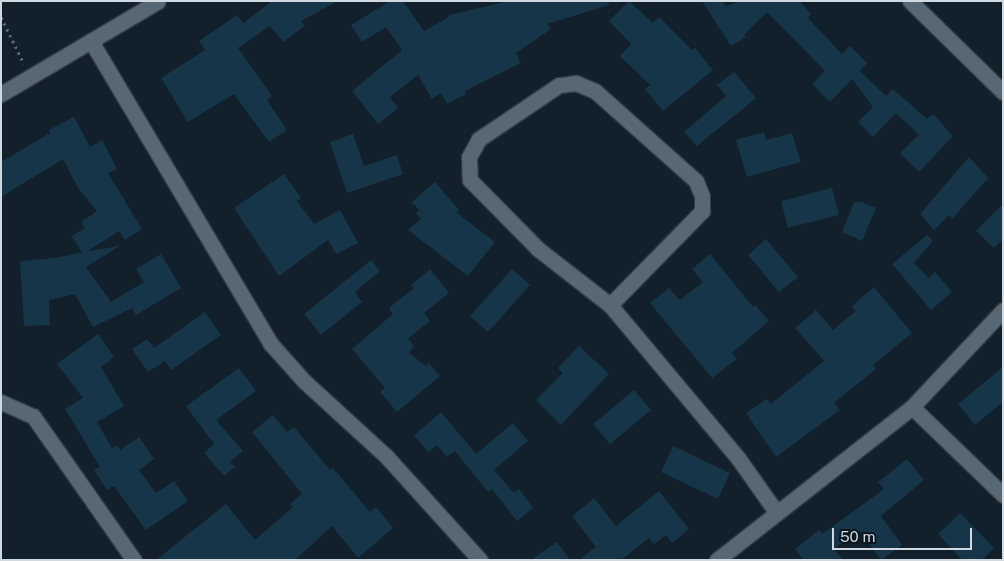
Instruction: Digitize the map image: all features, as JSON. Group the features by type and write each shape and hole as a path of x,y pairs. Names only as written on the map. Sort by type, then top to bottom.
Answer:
{"street":[{"path":"1,94 31,78 158,1"},
{"path":"910,1 1003,92"},
{"path":"91,41 270,343 304,380 387,456 480,560"},
{"path":"610,304 702,210 702,196 696,181 595,91 576,84 559,85 479,139 469,157 470,180 538,249 610,304 738,458 777,513"},
{"path":"717,560 912,407 1003,310"},
{"path":"1,402 33,416 134,560"},
{"path":"912,407 1003,495"}],"path":[{"path":"1,17 31,78"}],"building":[{"path":"272,1 338,1 301,21 305,26 283,42 270,26 238,48 272,96 267,100 287,130 269,142 234,94 188,122 161,78 205,50 199,41 237,15 243,23"},
{"path":"390,1 403,1 424,31 449,17 449,15 509,1 608,1 609,5 547,24 551,29 516,53 521,63 465,91 466,94 447,104 441,93 432,99 418,75 390,97 398,108 378,124 352,91 402,50 386,27 362,42 351,25"},
{"path":"629,1 653,23 659,17 692,50 695,48 713,70 663,111 645,89 650,85 620,56 631,44 609,21"},
{"path":"702,1 722,1 726,6 740,1 800,1 811,14 808,18 842,54 850,46 867,63 860,71 886,96 893,89 927,119 933,114 953,136 919,172 900,153 919,135 896,113 873,137 858,122 873,107 852,79 830,102 812,84 825,71 767,12 744,35 746,37 731,46"},
{"path":"734,72 756,98 697,146 684,132 726,96 717,85"},
{"path":"74,117 90,147 102,140 117,169 108,173 142,229 125,240 119,231 88,251 120,246 86,267 111,302 144,282 136,269 161,254 181,288 136,315 132,308 93,327 75,294 49,300 50,325 24,326 20,261 56,258 82,252 71,236 85,228 81,222 97,211 78,188 63,159 1,197 1,162 50,133 49,130"},
{"path":"764,132 766,140 792,133 801,162 747,177 736,140"},
{"path":"353,134 364,166 397,155 403,174 347,193 330,142"},
{"path":"969,157 988,178 952,219 949,215 934,230 920,214"},
{"path":"284,174 301,198 297,201 314,224 340,210 358,243 336,254 328,240 279,276 234,208"},
{"path":"435,182 459,210 456,212 495,242 468,276 408,230 421,219 416,213 419,210 412,202"},
{"path":"832,188 839,215 788,228 781,201"},
{"path":"854,202 861,202 876,208 862,241 842,232"},
{"path":"1003,204 1003,239 994,248 976,231"},
{"path":"927,235 933,241 914,263 929,278 935,272 952,292 931,310 892,264"},
{"path":"766,239 798,277 779,292 748,255"},
{"path":"710,254 753,307 755,305 769,321 732,353 737,359 712,378 650,303 669,288 680,300 703,282 692,269"},
{"path":"371,260 380,271 355,292 362,302 321,335 304,314"},
{"path":"430,269 449,293 424,313 430,321 408,338 414,346 409,353 426,366 429,363 440,376 397,412 380,392 385,388 352,349 393,314 389,308 414,288 411,285"},
{"path":"512,269 530,285 488,332 470,316"},
{"path":"874,287 912,333 873,365 876,369 834,403 840,410 776,457 746,413 767,399 771,404 824,361 795,328 816,310 833,330 856,311 852,306"},
{"path":"205,312 221,335 171,370 165,361 148,372 132,349 147,339 154,348"},
{"path":"98,334 114,357 101,367 124,406 97,422 112,448 117,445 120,450 139,437 154,459 139,470 156,493 174,481 188,501 146,530 114,486 107,490 94,470 100,467 65,409 83,398 57,364"},
{"path":"579,346 609,374 561,425 536,400 563,373 558,368"},
{"path":"1003,367 1003,402 975,425 958,404"},
{"path":"239,368 256,391 216,420 243,451 230,462 235,467 224,476 204,453 214,444 186,406"},
{"path":"634,390 651,410 610,444 593,424"},
{"path":"441,412 476,454 513,423 528,441 494,470 514,493 519,489 533,508 517,521 492,489 488,492 455,451 447,457 437,445 428,452 414,435"},
{"path":"273,415 287,432 294,427 330,470 333,468 370,512 376,507 393,528 358,558 332,526 295,560 156,560 226,504 255,540 293,507 290,504 302,494 252,432"},
{"path":"673,446 730,473 718,499 661,472"},
{"path":"907,459 924,480 881,516 902,545 881,560 860,531 834,549 843,560 804,560 795,549 819,530 822,534 884,489 878,482"},
{"path":"659,491 689,529 672,543 666,535 654,544 649,538 621,560 579,560 596,547 572,516 594,498 616,526"},
{"path":"960,513 994,548 982,560 962,560 938,534"},
{"path":"557,542 570,560 531,560"}]}
